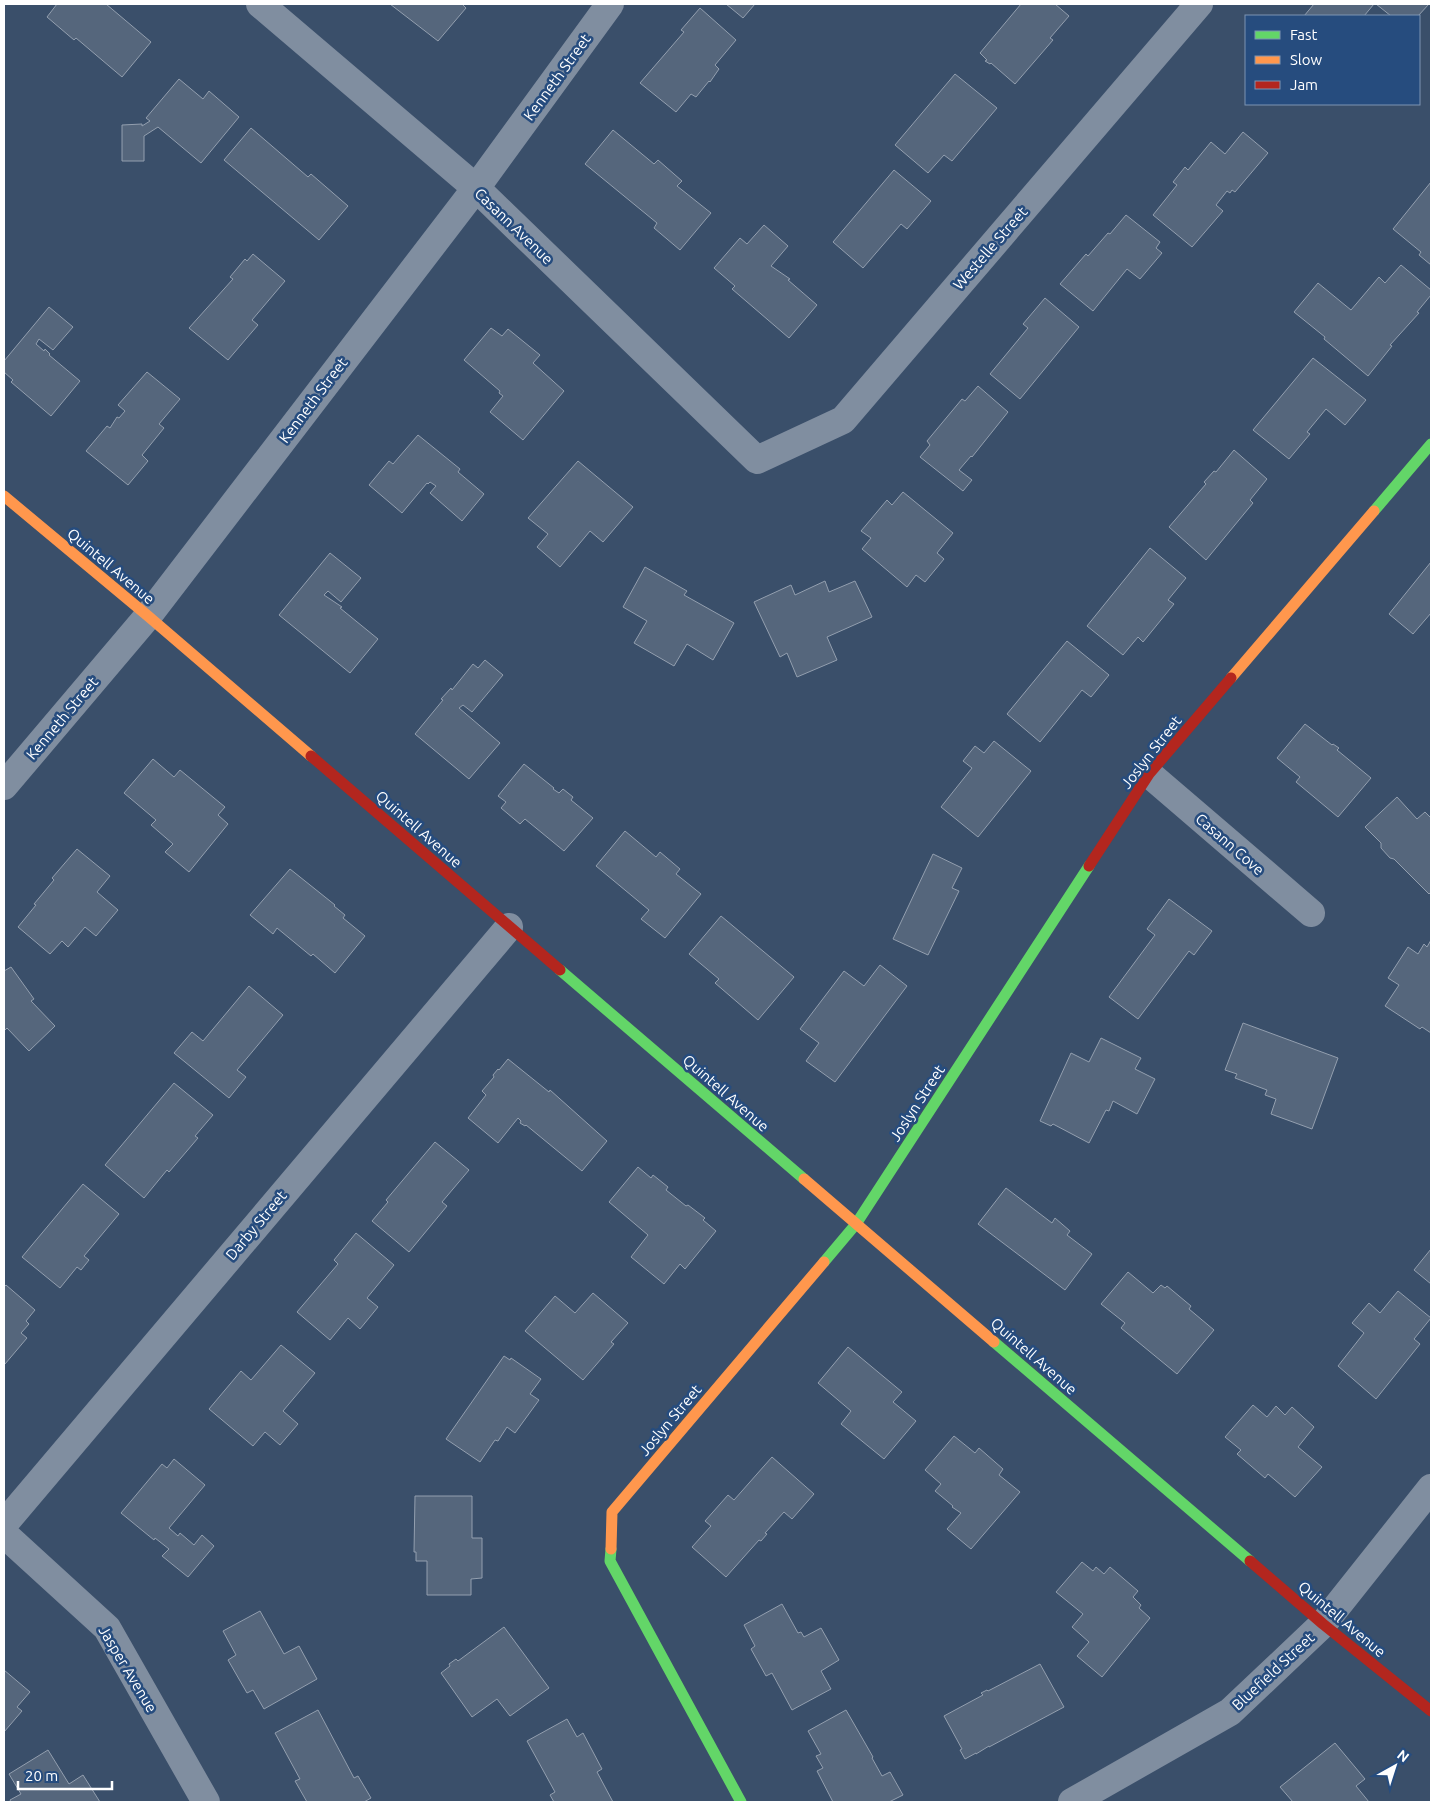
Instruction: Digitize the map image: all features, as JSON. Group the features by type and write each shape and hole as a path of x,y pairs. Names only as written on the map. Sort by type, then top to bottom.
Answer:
{"street":[{"name":"Casann Avenue","path":"260,4 476,188 757,460"},
{"name":"Kenneth Street","path":"4,786 148,616 476,188 610,4"},
{"name":"Westelle Street","path":"757,460 843,420 1199,4"},
{"name":"Joslyn Street","path":"740,1802 610,1561 612,1512 856,1224 1149,774 1431,444"},
{"name":"Quintell Avenue","path":"4,496 148,616 1323,1624 1431,1711"},
{"name":"Casann Cove","path":"1149,774 1311,913"},
{"name":"Darby Street","path":"4,1524 509,927"},
{"name":"Bluefield Street","path":"1072,1802 1230,1712 1323,1624 1431,1488"},
{"name":"Jasper Avenue","path":"4,1534 107,1628 206,1802"}],"building":[{"path":"57,4 106,4 151,42 122,77 76,38 74,40 47,17"},
{"path":"390,4 462,4 466,8 438,41"},
{"path":"726,4 755,4 743,18"},
{"path":"1021,4 1055,4 1069,16 1050,38 1053,40 1015,84 991,63 985,61 987,60 980,53"},
{"path":"1314,4 1374,4 1365,15 1305,15"},
{"path":"1376,4 1429,4 1419,15 1390,15"},
{"path":"700,8 736,40 715,65 719,69 710,82 696,97 691,94 676,112 640,83 684,32 681,30"},
{"path":"955,74 997,108 952,161 944,155 928,173 895,145"},
{"path":"179,79 203,99 209,91 239,117 201,163 158,127 144,136 144,161 122,161 122,125 142,124 142,126 150,121 146,118"},
{"path":"251,128 308,177 311,174 348,206 319,240 224,160"},
{"path":"613,130 654,164 658,160 682,181 677,186 711,213 680,250 654,228 657,223 585,164"},
{"path":"1243,132 1268,153 1235,192 1232,190 1230,193 1227,191 1216,205 1223,211 1192,247 1153,215 1177,185 1173,182 1185,167 1188,170 1211,142 1225,154"},
{"path":"894,170 931,201 907,229 901,224 863,268 833,242"},
{"path":"1431,182 1431,265 1419,255 1421,252 1393,229"},
{"path":"1126,215 1160,242 1156,248 1162,253 1140,279 1127,269 1093,311 1060,284 1086,254 1088,256"},
{"path":"764,225 788,246 771,266 790,279 788,280 817,305 789,338 732,289 735,286 714,268 740,238 747,244"},
{"path":"253,254 285,281 252,320 258,325 228,360 189,328 233,279 230,277 245,259 247,261"},
{"path":"1401,265 1431,290 1431,295 1417,312 1419,313 1390,345 1392,346 1368,376 1294,312 1318,283 1351,310 1379,277 1385,283"},
{"path":"1045,298 1079,327 1020,399 990,374 1028,328 1023,324"},
{"path":"49,307 73,327 53,350 39,339 36,344 44,351 45,349 49,355 80,381 51,416 11,382 13,380 4,372 4,361"},
{"path":"491,328 502,336 508,329 540,355 533,363 564,391 523,440 490,412 503,396 499,393 500,391 464,360"},
{"path":"1313,358 1366,400 1345,425 1326,409 1307,432 1310,434 1289,459 1253,430"},
{"path":"147,372 180,399 159,424 164,428 142,455 148,461 128,485 86,451 107,426 110,428 117,417 119,418 125,411 118,405"},
{"path":"978,386 1008,412 972,457 959,470 972,480 963,491 920,457 930,445 927,441 962,399 965,401"},
{"path":"418,435 460,469 458,472 484,494 462,521 430,493 436,486 430,482 427,483 402,513 369,485 389,461 393,464"},
{"path":"1234,450 1267,479 1250,500 1253,503 1206,560 1169,527 1206,484 1204,482 1214,471 1216,472"},
{"path":"578,461 633,507 603,542 590,531 560,567 537,547 548,534 528,518"},
{"path":"903,492 953,533 937,553 944,559 925,582 916,575 907,587 862,549 871,538 861,531 887,500 892,505"},
{"path":"1150,548 1186,578 1168,600 1174,604 1143,642 1138,637 1123,655 1087,626"},
{"path":"330,553 361,578 341,602 328,591 324,595 342,607 340,608 378,639 350,673 279,615"},
{"path":"1431,562 1431,613 1413,634 1389,614"},
{"path":"645,567 687,591 684,595 734,623 713,660 687,644 674,666 634,643 647,621 623,607"},
{"path":"825,581 829,592 855,581 872,617 827,637 837,660 797,677 787,653 780,657 754,602 791,585 795,595"},
{"path":"1067,641 1109,675 1091,697 1082,690 1040,742 1007,714"},
{"path":"485,660 503,675 472,712 463,705 459,708 500,743 469,779 415,734 443,700 441,699 451,688 452,690 473,664 478,668"},
{"path":"1305,724 1332,745 1339,748 1337,750 1371,778 1338,817 1296,782 1300,777 1277,758"},
{"path":"994,741 1031,771 978,837 941,807 972,768 963,761 975,746 984,753"},
{"path":"153,759 174,777 180,770 225,807 218,815 228,824 189,872 165,852 173,844 151,825 156,820 124,793"},
{"path":"524,764 559,793 563,789 573,797 571,800 593,818 564,851 525,819 520,824 501,808 506,802 498,796"},
{"path":"1397,797 1417,819 1425,812 1431,818 1431,892 1429,894 1394,859 1390,858 1381,848 1381,843 1365,827"},
{"path":"625,831 656,857 660,852 680,869 676,874 701,894 665,938 641,919 649,910 596,866"},
{"path":"77,849 110,876 97,892 118,910 96,936 85,927 68,947 62,941 50,954 18,927 54,880 52,878"},
{"path":"933,854 962,868 952,888 959,891 928,955 893,939"},
{"path":"290,869 335,905 345,915 343,918 365,936 335,973 313,954 311,956 277,928 273,934 250,915"},
{"path":"1169,899 1212,931 1194,955 1189,951 1138,1019 1109,997 1155,935 1147,929"},
{"path":"721,916 794,977 758,1020 715,983 719,979 689,954"},
{"path":"1431,940 1431,1033 1422,1027 1420,1029 1385,1006 1399,985 1388,978 1408,947 1418,954 1424,944 1427,947"},
{"path":"880,965 907,986 835,1082 806,1061 819,1043 800,1029 844,971 864,986"},
{"path":"11,967 34,999 31,1001 55,1026 29,1051 7,1028 4,1031 4,971"},
{"path":"249,986 283,1015 237,1070 246,1077 229,1098 174,1053 192,1032 203,1041"},
{"path":"1243,1023 1338,1058 1312,1129 1271,1114 1276,1099 1265,1095 1267,1090 1235,1078 1237,1074 1225,1070"},
{"path":"1101,1038 1141,1058 1135,1069 1155,1079 1137,1114 1113,1101 1109,1111 1106,1110 1089,1143 1053,1124 1051,1126 1040,1121 1071,1053 1089,1062"},
{"path":"508,1059 549,1092 550,1090 607,1141 582,1171 526,1125 520,1123 521,1121 518,1118 498,1143 468,1118 486,1095 482,1091 494,1077 493,1075"},
{"path":"174,1083 213,1115 195,1136 198,1138 169,1172 167,1170 144,1198 105,1165"},
{"path":"435,1142 469,1170 442,1202 447,1206 409,1252 372,1221 388,1202 386,1200"},
{"path":"638,1167 651,1178 653,1175 668,1187 666,1190 705,1218 703,1220 716,1231 685,1269 680,1264 664,1284 631,1257 648,1235 609,1202"},
{"path":"83,1184 119,1214 84,1256 89,1260 81,1270 77,1267 60,1288 22,1257"},
{"path":"1006,1188 1052,1223 1055,1218 1070,1231 1067,1235 1092,1254 1065,1290 978,1224"},
{"path":"356,1233 394,1265 367,1298 378,1307 360,1329 348,1318 330,1340 297,1312 338,1264 334,1260"},
{"path":"1431,1249 1431,1284 1414,1270"},
{"path":"1128,1272 1153,1293 1161,1285 1165,1288 1167,1286 1191,1306 1189,1309 1214,1330 1177,1374 1121,1328 1125,1323 1101,1304"},
{"path":"6,1285 35,1310 26,1321 29,1324 21,1333 27,1338 5,1364 4,1287"},
{"path":"1398,1291 1431,1318 1414,1339 1420,1344 1376,1399 1338,1366 1364,1333 1352,1323 1369,1303 1380,1313"},
{"path":"593,1293 628,1323 611,1342 614,1344 583,1380 525,1331 555,1296 575,1313"},
{"path":"281,1345 315,1373 283,1411 298,1424 280,1445 265,1432 253,1446 209,1409 241,1371 251,1380"},
{"path":"848,1347 902,1392 893,1402 916,1421 884,1459 841,1424 851,1411 818,1383"},
{"path":"504,1356 510,1360 511,1358 541,1379 530,1394 539,1400 515,1433 507,1427 498,1441 495,1440 480,1462 446,1439"},
{"path":"1253,1405 1267,1417 1276,1406 1285,1415 1292,1407 1314,1427 1298,1447 1322,1467 1295,1497 1268,1474 1265,1478 1237,1454 1241,1450 1225,1437"},
{"path":"954,1436 975,1453 979,1448 1003,1469 999,1475 1020,1492 971,1549 947,1529 961,1513 935,1491 941,1484 925,1470"},
{"path":"772,1457 814,1494 792,1519 784,1512 765,1533 767,1534 761,1541 759,1540 726,1577 692,1547 711,1526 705,1521 728,1495 734,1500"},
{"path":"174,1459 205,1485 169,1528 178,1536 180,1533 194,1545 202,1535 214,1546 188,1577 162,1556 169,1549 155,1538 154,1540 121,1513 162,1464 167,1468"},
{"path":"415,1496 472,1496 472,1538 482,1538 482,1578 471,1579 471,1595 427,1595 427,1561 416,1561 416,1552 414,1552"},
{"path":"1082,1562 1093,1571 1096,1567 1104,1574 1110,1567 1138,1591 1133,1597 1141,1605 1139,1608 1150,1618 1102,1677 1077,1656 1089,1642 1072,1627 1083,1614 1056,1592"},
{"path":"782,1604 798,1633 801,1632 804,1637 821,1628 839,1660 821,1671 831,1689 792,1710 772,1673 766,1676 751,1649 755,1646 744,1625"},
{"path":"260,1611 284,1654 299,1646 317,1679 264,1709 253,1690 247,1693 228,1660 236,1655 223,1631"},
{"path":"504,1627 549,1688 510,1716 497,1699 472,1717 441,1673 450,1666 449,1664 456,1659 458,1661"},
{"path":"1040,1664 1064,1707 965,1759 960,1750 962,1749 944,1716 983,1695 981,1693"},
{"path":"4,1670 30,1692 17,1707 22,1711 4,1732"},
{"path":"318,1710 354,1778 358,1776 371,1798 364,1802 307,1802 295,1781 300,1779 275,1733"},
{"path":"846,1710 882,1776 890,1772 903,1795 889,1802 833,1802 817,1771 823,1768 816,1756 821,1754 808,1731"},
{"path":"567,1719 577,1737 583,1733 602,1769 597,1772 613,1802 554,1802 550,1795 555,1792 527,1741"},
{"path":"1335,1743 1365,1779 1356,1786 1369,1802 1293,1802 1280,1787"},
{"path":"48,1750 69,1784 83,1775 100,1802 11,1802 10,1800 21,1794 9,1774"}],"traffic: fast":[{"path":"1374,511 1431,444"},
{"path":"824,1262 856,1224 1089,866"},
{"path":"560,970 804,1179"},
{"path":"994,1342 1250,1561"},
{"path":"611,1549 610,1561 741,1802"}],"traffic: slow":[{"path":"4,496 311,756"},
{"path":"1231,678 1374,511"},
{"path":"804,1179 994,1342"},
{"path":"611,1549 612,1512 824,1262"}],"traffic: jam":[{"path":"1089,866 1149,774 1231,678"},
{"path":"311,756 560,970"},
{"path":"1250,1561 1323,1624 1431,1711"}]}
